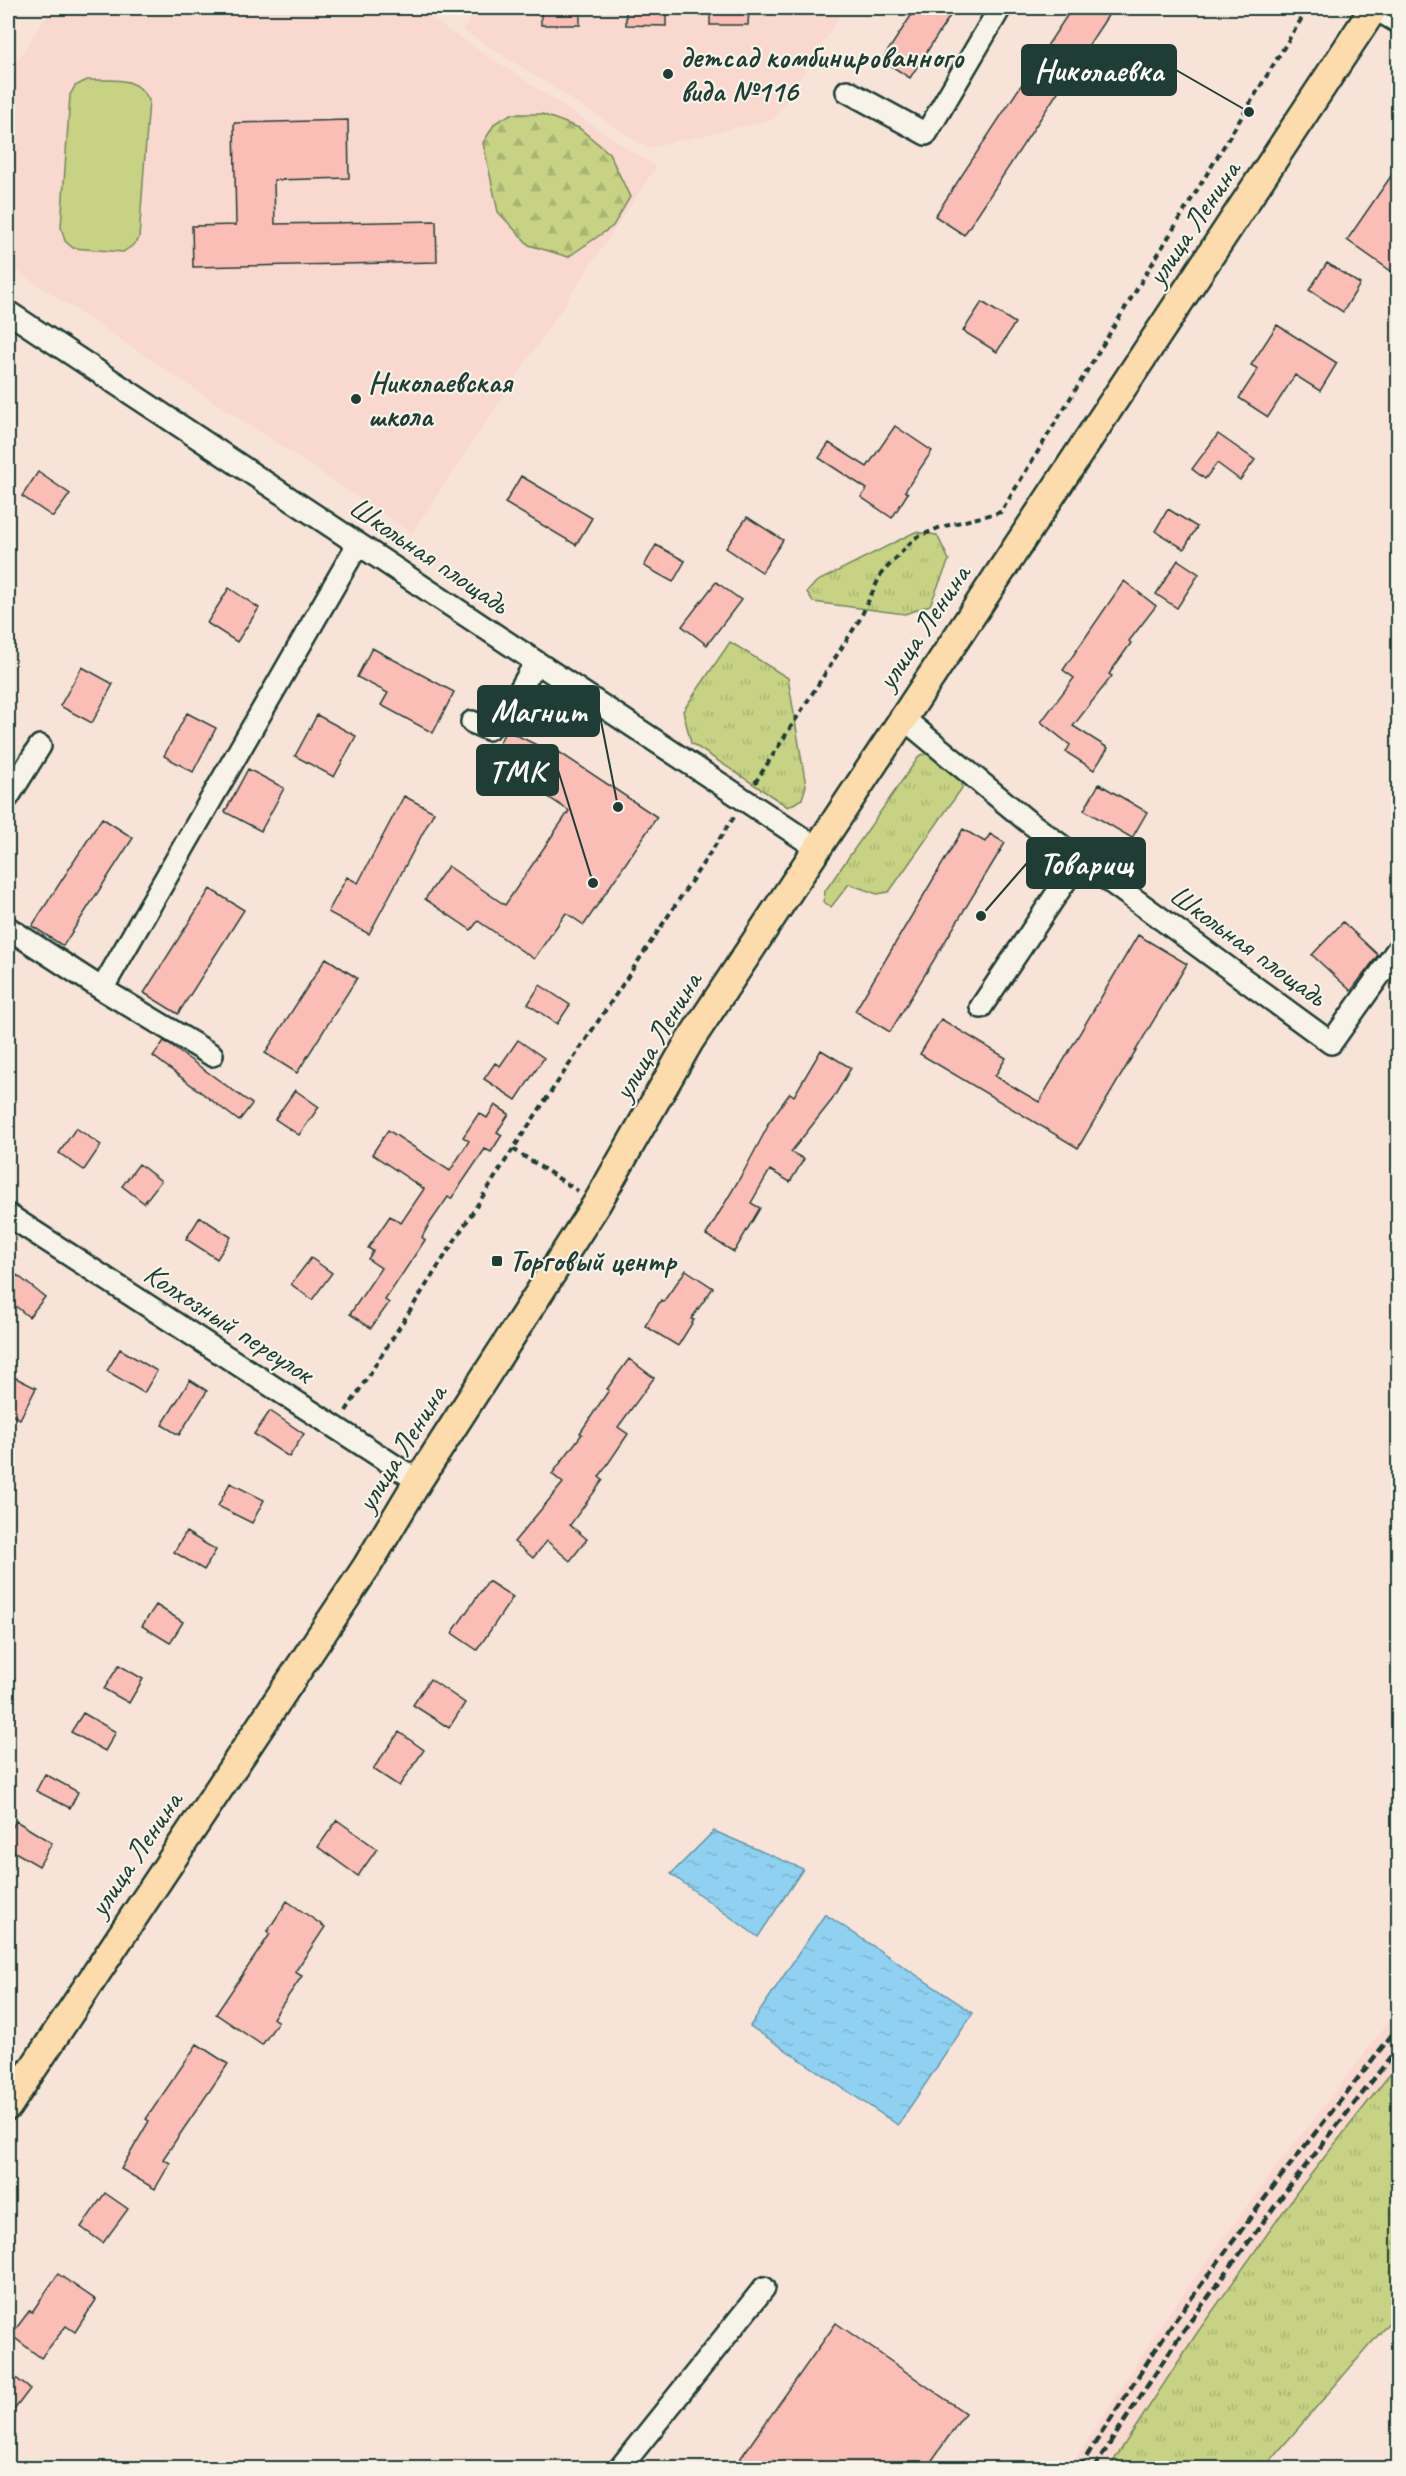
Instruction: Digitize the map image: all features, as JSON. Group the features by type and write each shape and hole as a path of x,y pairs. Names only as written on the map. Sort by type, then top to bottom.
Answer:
{"main road":[{"name":"улица Ленина","path":"8,2106 360,1576 418,1481 597,1203 689,1042 1374,8"}],"street":[{"path":"847,91 926,134 999,8"},
{"path":"1374,8 1398,22"},
{"name":"Школьная площадь","path":"8,312 817,848"},
{"path":"102,989 358,544"},
{"path":"472,722 488,729 496,724 513,702 536,662"},
{"name":"Школьная площадь","path":"903,718 1026,820 1331,1043 1398,949"},
{"path":"8,797 40,746"},
{"path":"981,1007 1080,859"},
{"path":"8,928 102,989 212,1055"},
{"name":"Колхозный переулок","path":"8,1215 418,1481"},
{"path":"620,2469 764,2288"}],"path":[{"path":"335,1427 513,1149 744,800 860,619 880,574 915,538 941,527 1001,512 1308,8"},
{"path":"513,1149 597,1203"}],"shaded area":[{"name":"Николаевская школа","path":"52,8 415,8 656,167 412,533 8,265 8,75"},
{"name":"детсад комбинированного вида №116","path":"476,8 845,8 774,119 648,148 463,30"},
{"path":"1398,2010 1398,2064 1297,2192 1197,2333 1109,2468 1070,2468 1164,2320 1267,2179"}],"green space":[{"path":"87,80 114,80 130,83 137,86 149,100 139,238 123,252 73,248 65,241 61,227 70,95 75,86"},
{"path":"511,114 542,114 579,128 609,153 630,197 613,226 568,257 529,245 498,212 483,143 495,123"},
{"path":"915,532 937,535 949,560 930,605 905,614 813,602 807,592 816,582"},
{"path":"730,642 788,678 806,786 802,799 788,807 691,743 683,711"},
{"path":"933,753 962,775 962,788 889,892 877,894 849,884 831,907 824,902 825,891 920,755"},
{"path":"1398,2064 1398,2312 1264,2468 1109,2468 1197,2333 1297,2192"}],"water":[{"path":"714,1831 803,1869 758,1937 671,1874"},
{"path":"825,1914 973,2013 898,2125 750,2026"}],"building":[{"path":"541,8 580,8 580,25 541,25"},
{"path":"626,8 666,8 666,26 626,25"},
{"path":"710,8 749,8 748,25 710,25"},
{"path":"916,8 955,8 910,78 882,60"},
{"path":"1072,8 1113,8 964,235 935,216"},
{"path":"348,120 349,178 274,180 275,224 436,221 437,262 193,267 192,226 236,225 234,123"},
{"path":"1398,166 1398,276 1347,240"},
{"path":"1327,263 1360,284 1343,312 1309,290"},
{"path":"982,302 1015,323 997,352 963,331"},
{"path":"1277,325 1337,363 1320,391 1295,375 1268,417 1239,398 1258,369 1251,365"},
{"path":"895,426 932,451 905,491 908,493 892,518 861,497 867,489 819,458 829,443 867,467"},
{"path":"1218,434 1255,460 1240,480 1217,463 1205,479 1192,469"},
{"path":"38,472 70,494 53,517 22,496"},
{"path":"521,476 592,518 576,545 505,503"},
{"path":"1168,509 1197,527 1184,549 1155,531"},
{"path":"747,517 783,540 762,572 726,548"},
{"path":"656,545 685,561 673,582 644,566"},
{"path":"1178,560 1199,574 1177,608 1156,594"},
{"path":"1124,581 1156,606 1129,641 1131,643 1109,674 1112,676 1073,726 1108,748 1094,770 1066,752 1070,745 1041,722 1074,678 1063,670"},
{"path":"716,582 741,600 707,645 682,626"},
{"path":"229,588 259,608 237,642 207,623"},
{"path":"372,648 454,692 433,733 381,705 388,693 357,677"},
{"path":"82,667 113,684 92,723 60,706"},
{"path":"187,713 216,728 193,772 164,756"},
{"path":"317,715 356,736 334,777 295,756"},
{"path":"506,730 557,755 559,752 657,817 584,925 566,913 534,959 478,921 471,930 425,899 448,866 505,905 569,811 535,788 541,779 493,756"},
{"path":"248,769 284,788 261,831 225,812"},
{"path":"1099,784 1147,812 1132,838 1084,810"},
{"path":"404,796 434,812 369,934 328,912 347,877 358,883"},
{"path":"102,818 133,838 63,946 32,926"},
{"path":"963,829 985,842 990,834 1005,843 890,1032 855,1011"},
{"path":"210,889 244,910 178,1014 144,993"},
{"path":"1343,922 1378,955 1351,991 1312,955"},
{"path":"1138,935 1187,964 1078,1148 920,1054 941,1019 1006,1058 995,1076 1039,1102"},
{"path":"326,958 357,978 297,1073 265,1053"},
{"path":"540,985 570,1005 557,1024 528,1004"},
{"path":"518,1040 544,1058 516,1100 484,1079 495,1063 500,1066"},
{"path":"164,1041 252,1104 239,1121 153,1056"},
{"path":"821,1050 851,1068 832,1100 791,1152 804,1159 790,1182 770,1170 751,1203 760,1208 734,1252 706,1235 744,1171 767,1125 790,1093 794,1096"},
{"path":"295,1090 319,1107 299,1135 275,1119"},
{"path":"495,1105 509,1114 497,1132 502,1135 491,1152 485,1149 451,1199 448,1197 430,1223 422,1237 425,1240 385,1300 389,1303 371,1328 350,1314 381,1268 368,1259 373,1251 368,1248 390,1216 401,1223 424,1189 372,1154 388,1130 450,1171 469,1141 463,1137 479,1113 487,1118"},
{"path":"76,1128 101,1145 84,1170 59,1153"},
{"path":"139,1164 161,1181 144,1203 122,1186"},
{"path":"200,1217 231,1237 217,1259 186,1239"},
{"path":"311,1258 332,1273 312,1300 291,1284"},
{"path":"686,1270 713,1288 691,1319 694,1320 678,1346 645,1326 661,1300 663,1302"},
{"path":"17,1275 45,1297 29,1317 8,1300 8,1287"},
{"path":"120,1349 157,1371 144,1393 107,1371"},
{"path":"629,1359 654,1378 618,1427 628,1434 599,1477 603,1480 570,1525 587,1539 570,1561 547,1541 533,1558 514,1542 563,1483 552,1474 582,1434 580,1433 609,1390 607,1389"},
{"path":"8,1374 36,1388 20,1419 8,1413"},
{"path":"190,1380 207,1391 179,1435 162,1425"},
{"path":"270,1411 304,1434 289,1457 254,1434"},
{"path":"230,1483 264,1500 252,1523 218,1506"},
{"path":"186,1532 216,1550 204,1570 174,1552"},
{"path":"488,1581 513,1597 477,1650 452,1633"},
{"path":"156,1605 183,1622 170,1643 142,1626"},
{"path":"119,1665 143,1679 129,1703 104,1689"},
{"path":"430,1679 465,1703 449,1728 413,1705"},
{"path":"83,1713 116,1732 105,1751 71,1732"},
{"path":"399,1732 424,1750 399,1786 373,1769"},
{"path":"45,1774 78,1792 70,1808 36,1791"},
{"path":"337,1820 377,1849 358,1876 318,1847"},
{"path":"16,1821 52,1843 39,1866 8,1848 8,1835"},
{"path":"287,1901 325,1927 295,1972 302,1976 273,2018 278,2022 262,2045 216,2014 270,1934 267,1932"},
{"path":"197,2044 228,2064 163,2159 170,2163 155,2189 121,2169 149,2121 146,2119"},
{"path":"105,2193 128,2209 103,2243 81,2227"},
{"path":"58,2274 96,2300 75,2332 66,2326 41,2358 11,2335 30,2310 32,2312"},
{"path":"836,2323 965,2413 926,2469 733,2469"},
{"path":"8,2372 30,2389 8,2418"}],"railway":[{"path":"1079,2468 1170,2327 1276,2183 1398,2027"},
{"path":"1094,2468 1181,2334 1286,2191 1398,2048"}],"place":[{"name":"детсад комбинированного вида №116","path":"668,74"},
{"name":"Николаевка","path":"1249,112"},
{"name":"Николаевская школа","path":"356,399"},
{"name":"Магнит","path":"618,807"},
{"name":"ТМК","path":"593,883"},
{"name":"Товарищ","path":"981,916"},
{"name":"Торговый центр","path":"497,1261"}]}
